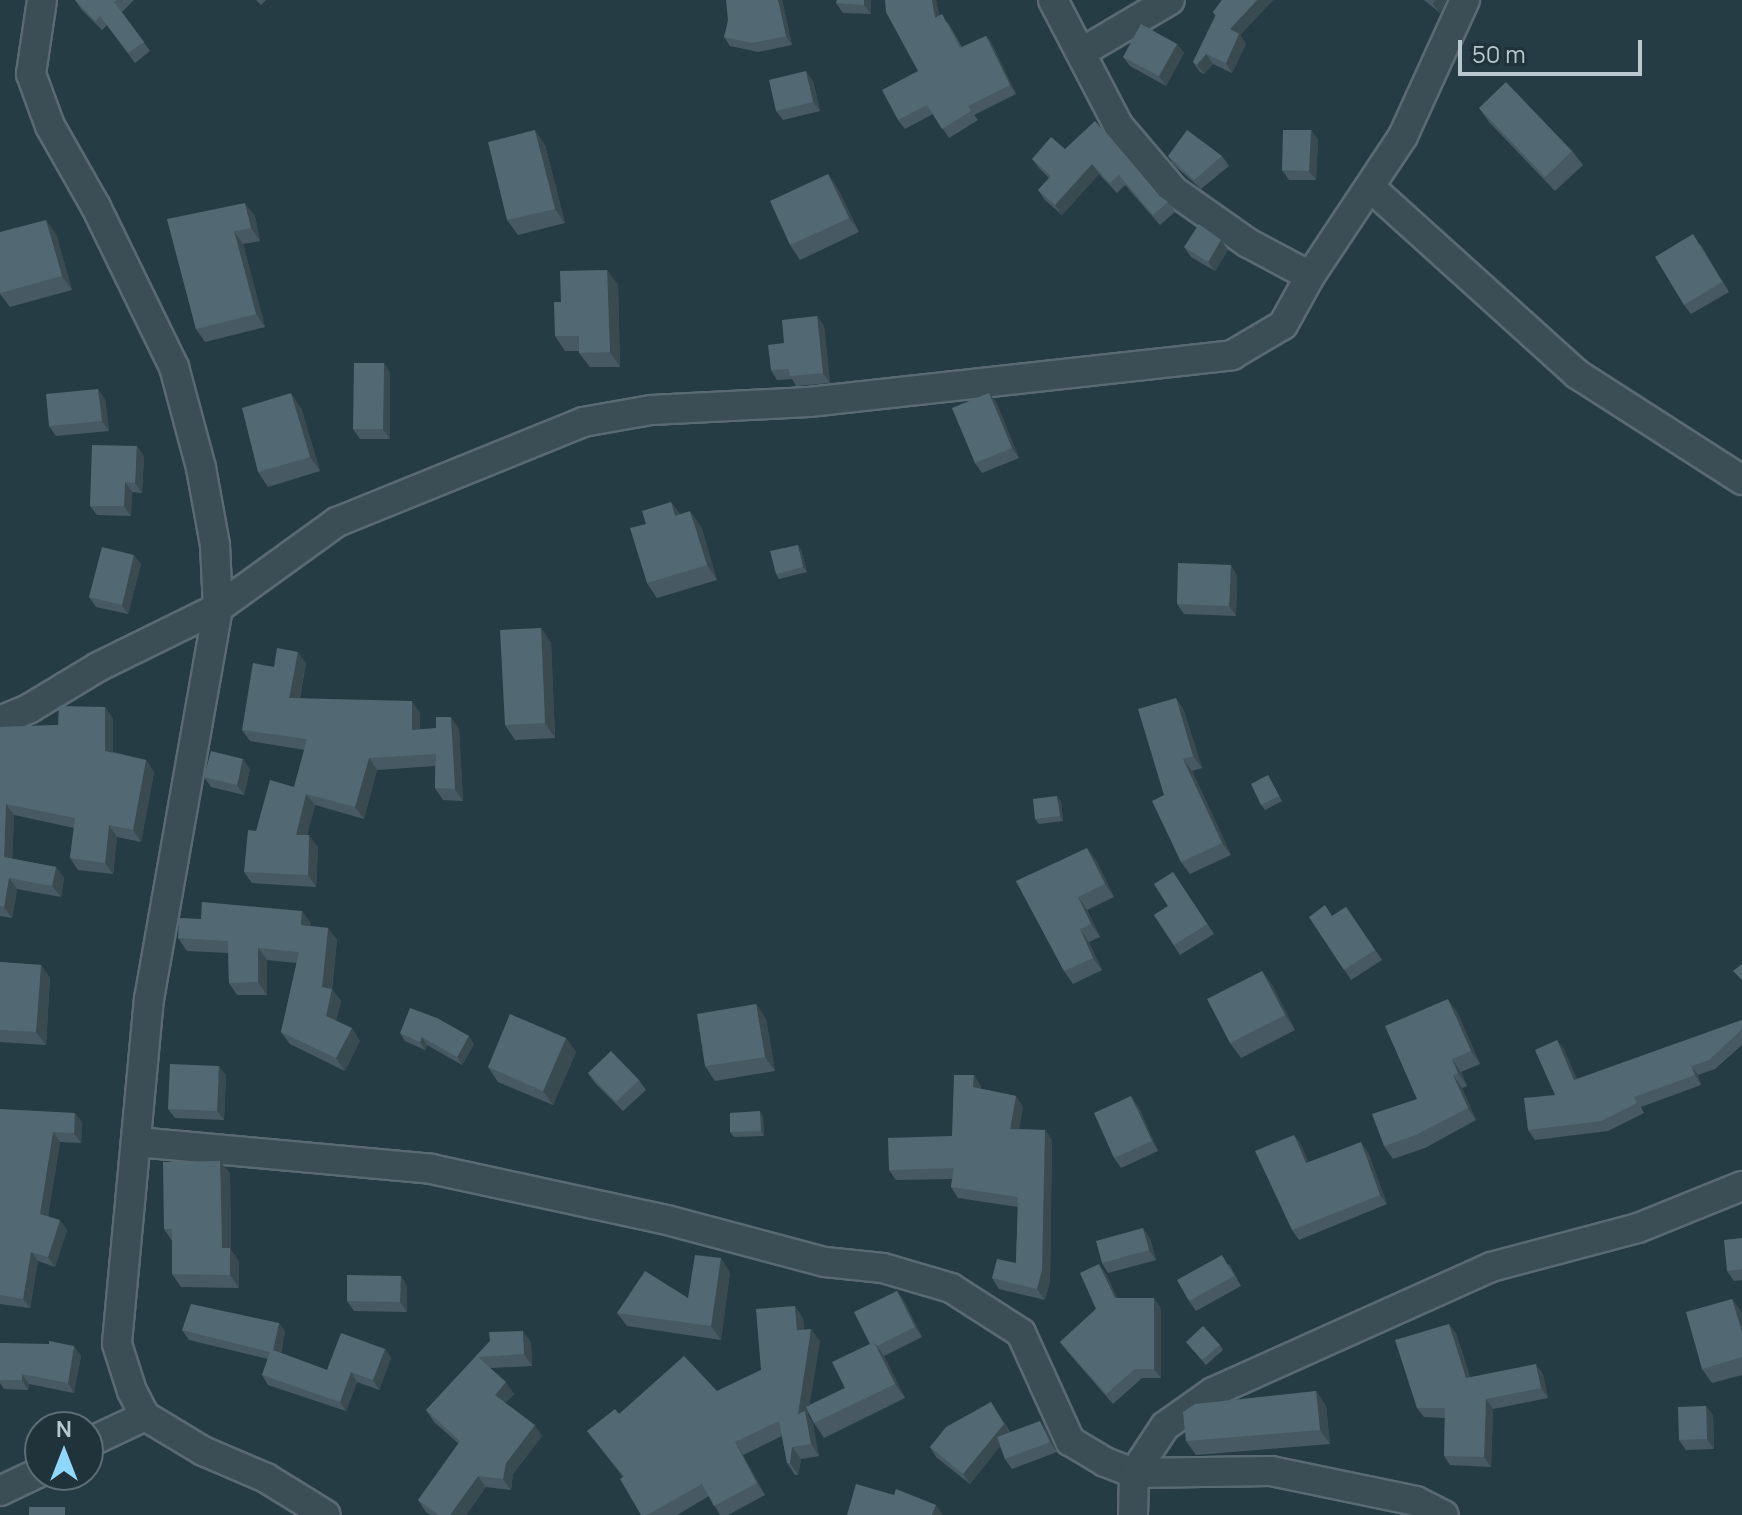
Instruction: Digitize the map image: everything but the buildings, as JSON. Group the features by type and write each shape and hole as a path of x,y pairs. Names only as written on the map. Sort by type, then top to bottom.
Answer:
{"street":[{"path":"42,0 31,74 50,126 96,207 174,367 209,514 218,608 149,998 117,1344 132,1391 145,1416 203,1451 266,1478 326,1515"},
{"path":"1053,0 1118,125 1174,191 1248,243 1310,276"},
{"path":"1082,52 1170,0"},
{"path":"0,721 30,708 98,667 218,608 337,522 583,422 651,410 809,402 1232,355 1283,325 1310,276 1403,136 1465,0"},
{"path":"1370,187 1577,374 1742,480"},
{"path":"137,1142 431,1169 652,1216 825,1262 883,1268 951,1288 1021,1333 1070,1441 1105,1462 1134,1473 1271,1471 1416,1501 1444,1515"},
{"path":"1133,1515 1134,1473 1165,1426 1213,1392 1491,1267 1638,1228 1742,1186"},
{"path":"104,1435 145,1416"},
{"path":"0,1491 24,1480"}]}
